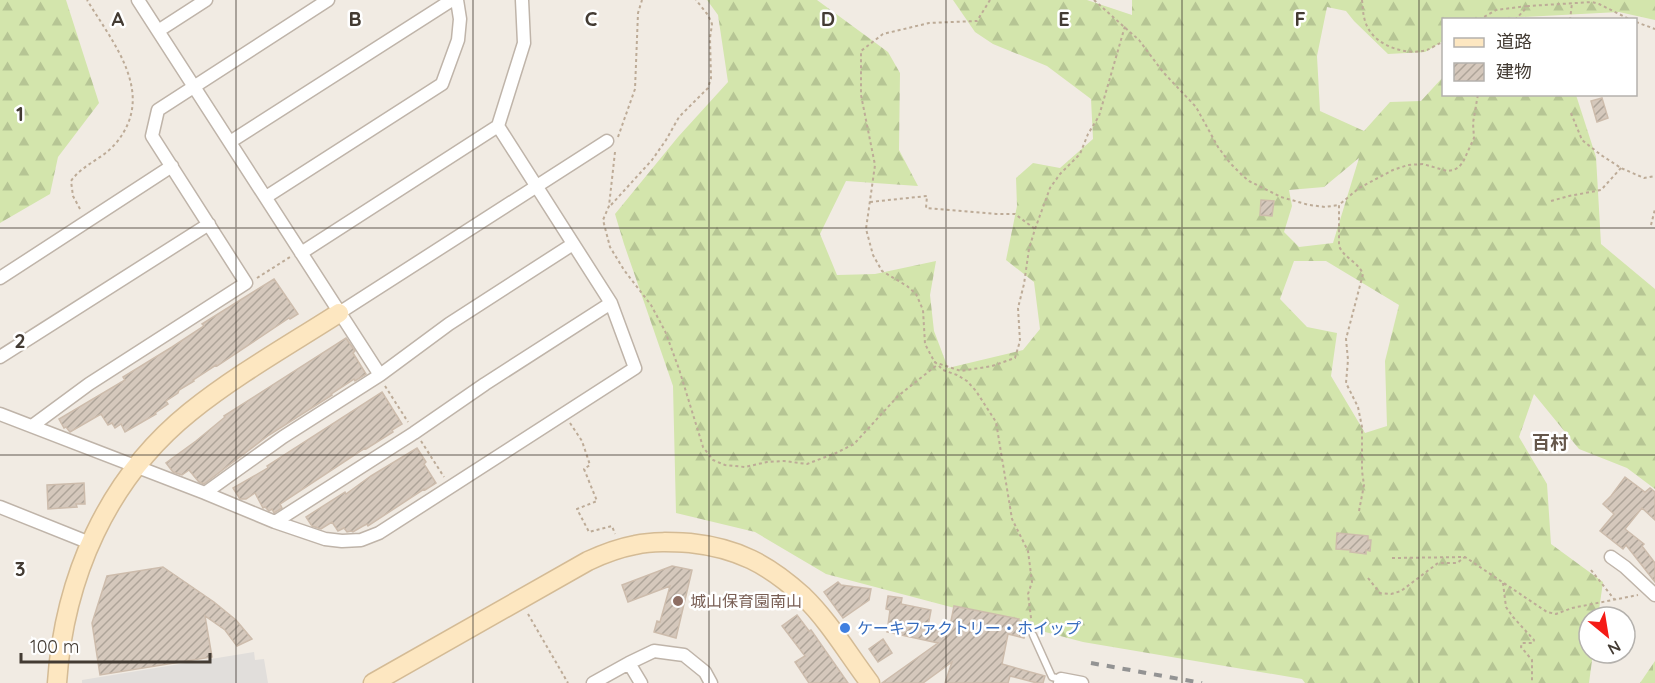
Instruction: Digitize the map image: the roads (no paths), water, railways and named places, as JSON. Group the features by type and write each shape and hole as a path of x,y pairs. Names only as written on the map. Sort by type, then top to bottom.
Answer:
{"street":[{"path":"138,0 380,375"},
{"path":"158,31 206,0"},
{"path":"32,426 89,384 246,283 152,136 158,110 327,0"},
{"path":"230,142 452,0"},
{"path":"266,197 442,84 458,40 460,20 457,0"},
{"path":"301,253 498,126 524,43 522,0"},
{"path":"0,414 275,522 325,538 342,541 362,540 379,533 635,368 611,303 498,126"},
{"path":"57,683 67,610 74,584 90,543 118,492 165,436 189,413 220,389 536,186 613,145"},
{"path":"0,278 172,166"},
{"path":"0,357 209,224"},
{"path":"205,493 284,436 380,375 449,324 573,244"},
{"path":"275,522 611,303"},
{"path":"0,507 90,543"},
{"path":"373,683 588,561 611,551 637,544 669,541 730,550 752,559 783,579 823,619 870,683"},
{"path":"1611,556 1654,593"},
{"path":"593,683 654,651 684,655 705,672 711,683"},
{"path":"629,663 640,683"},
{"path":"1061,681 1082,683"}],"lane":[{"path":"1033,634 1053,677 1061,681"}],"railway":[{"path":"1091,663 1202,683"}],"place":[{"name":"城山保育園南山","path":"678,601"},
{"name":"ケーキファクトリー・ホイップ","path":"845,628"}],"district":[{"name":"百村","path":"1550,443"}]}
